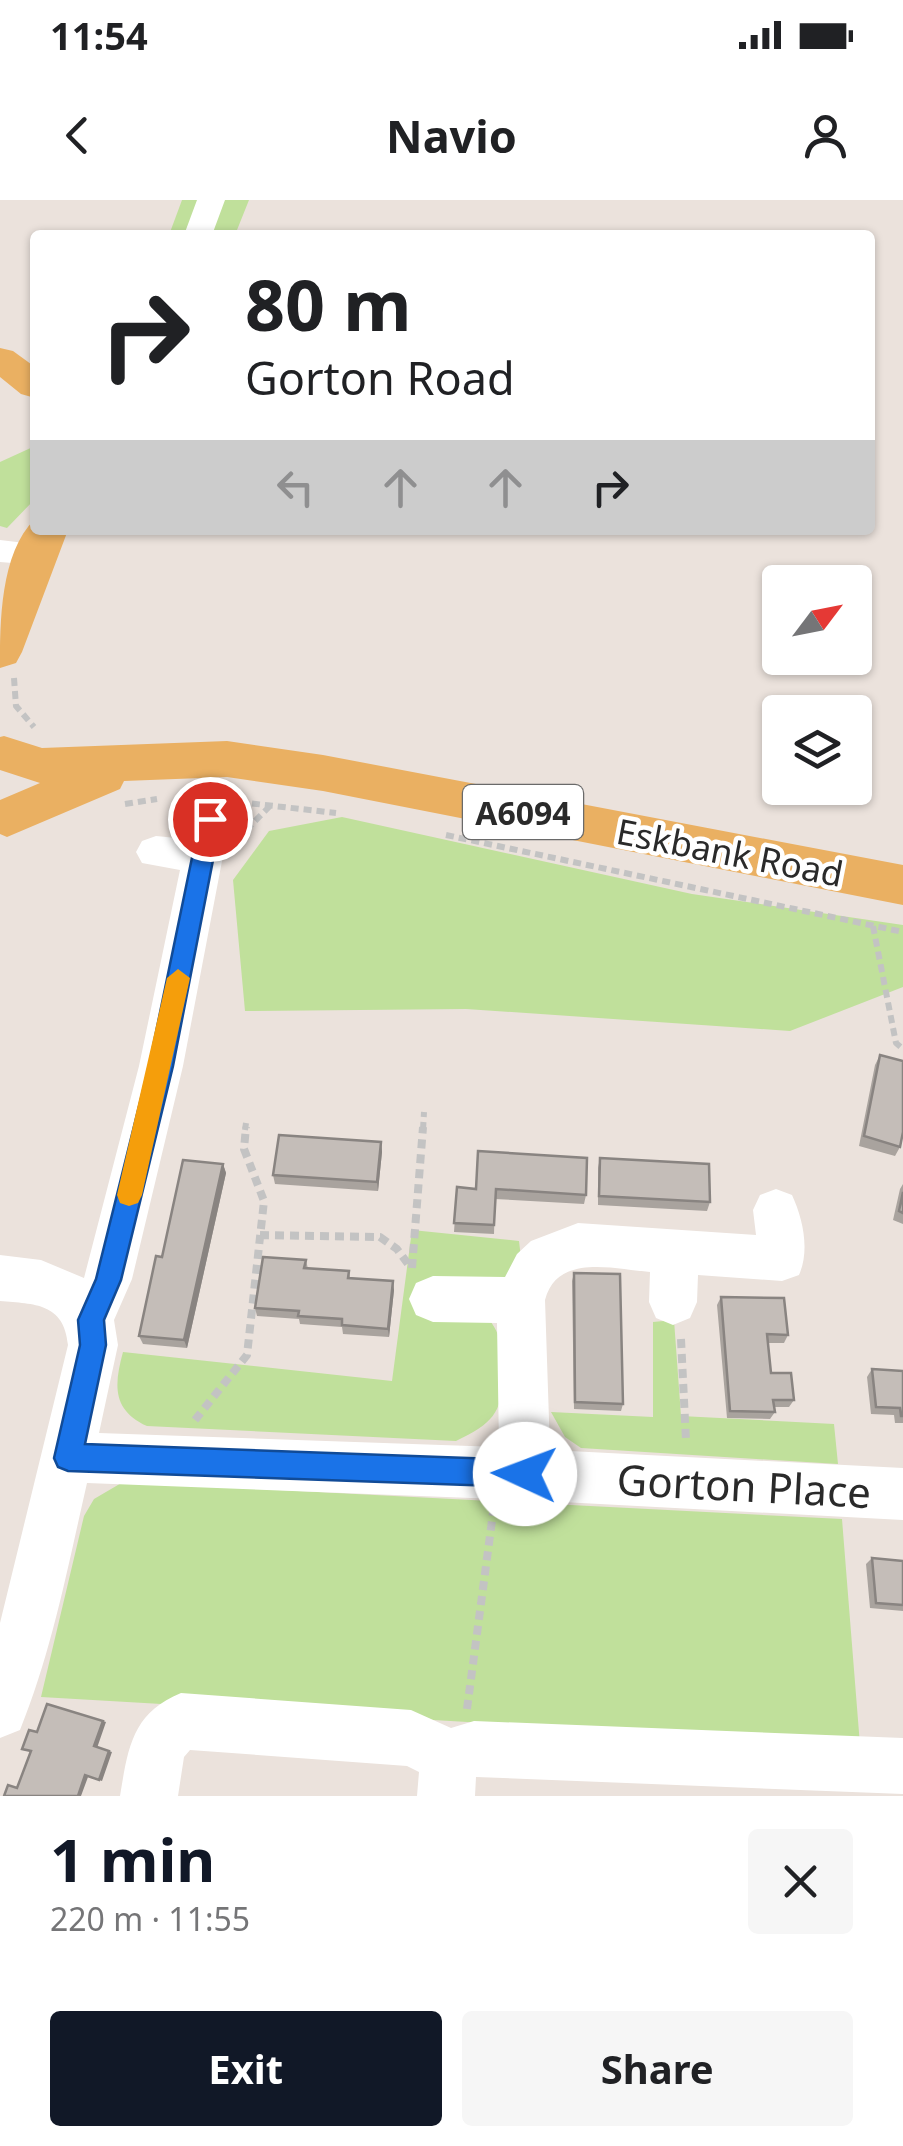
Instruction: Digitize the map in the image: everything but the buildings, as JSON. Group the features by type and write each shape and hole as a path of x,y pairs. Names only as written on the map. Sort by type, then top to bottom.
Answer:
{"main road":[{"path":"0,359 30,382"},
{"path":"0,652 28,545"},
{"name":"Eskbank Road","path":"2,752 41,766 227,759 323,772 903,885"},
{"name":"Eskbank Road","path":"2,752 13,786 3,822"},
{"name":"Eskbank Road","path":"3,822 142,760"}],"street":[{"path":"200,230 211,200"},
{"path":"156,852 213,825"},
{"path":"90,1320 108,1280 161,1066 213,825"},
{"path":"512,1473 522,1300 525,1281 536,1263 554,1251 578,1245 782,1258 776,1210"},
{"path":"672,1302 675,1253"},
{"path":"0,1278 63,1288 79,1302 90,1320 93,1345 22,1644 0,1710"},
{"path":"423,1284 522,1300"},
{"name":"Gorton Place","path":"68,1458 512,1473 903,1494"},
{"path":"149,1796 157,1744 168,1729 181,1721 410,1738 448,1777 474,1749 903,1766"}],"path":[{"path":"213,825 346,814"},
{"path":"443,835 903,932"},
{"path":"873,926 896,1043 903,1049"},
{"path":"423,1284 424,1112"},
{"path":"163,1460 246,1355 264,1202 244,1149 246,1123"},
{"path":"260,1234 380,1238 397,1248 423,1284"},
{"path":"672,1302 680,1318 688,1482"},
{"path":"448,1777 467,1709 512,1473"}],"green space":[{"path":"182,200 249,200 237,230 171,230"},
{"path":"30,448 30,504 7,528 0,526 0,462"},
{"path":"342,817 692,894 903,925 903,987 790,1031 466,1009 245,1011 233,880 269,831"},
{"path":"412,1230 519,1241 521,1258 491,1322 501,1349 499,1404 489,1421 470,1434 456,1441 147,1426 122,1404 117,1386 123,1352 392,1381"},
{"path":"674,1320 681,1416 834,1424 838,1464 581,1448 565,1437 551,1412 653,1417 653,1322"},
{"path":"123,1482 842,1519 860,1745 41,1697 84,1516 94,1499"}],"slow traffic":[{"path":"129,1195 178,978"}],"route":[{"path":"210,819 161,1066 108,1280 90,1320 93,1345 68,1458 525,1474"}]}
